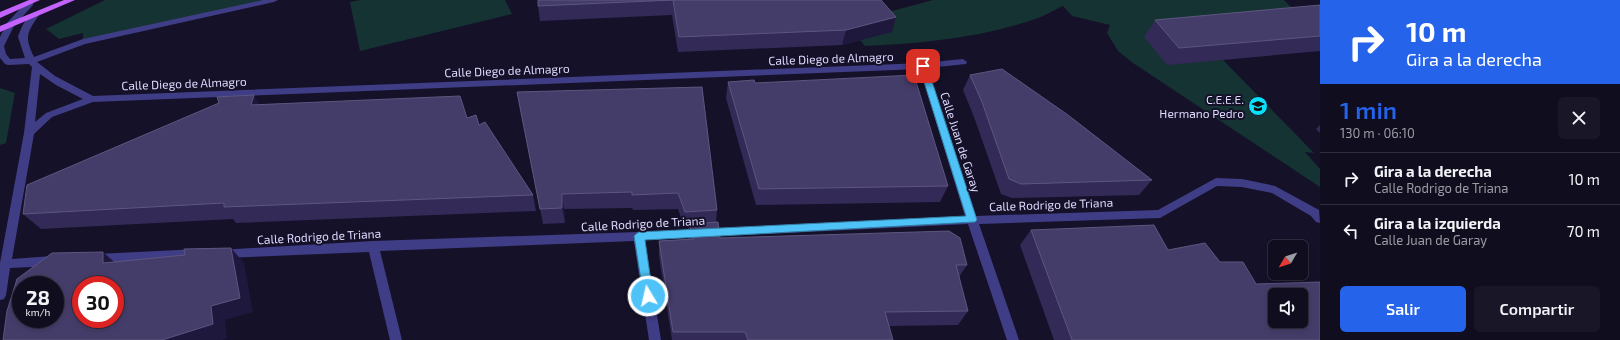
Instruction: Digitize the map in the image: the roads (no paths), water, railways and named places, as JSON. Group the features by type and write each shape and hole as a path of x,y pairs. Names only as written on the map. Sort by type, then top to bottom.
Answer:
{"main road":[{"path":"0,29 71,0"},
{"path":"0,15 33,1"}],"street":[{"path":"33,1 10,25 0,47 4,62 34,64 83,42 274,0"},
{"path":"0,295 29,133 34,64 23,42 23,31 35,15"},
{"name":"Calle Diego de Almagro","path":"29,133 49,115 92,99 923,66 963,62"},
{"name":"Calle Diego de Almagro","path":"34,64 68,88 92,99"},
{"name":"Calle Juan de Garay","path":"923,66 972,220 1013,340"},
{"name":"Calle Rodrigo de Triana","path":"83,260 972,220 1160,214 1216,182 1242,183 1275,190 1317,216"},
{"path":"639,236 655,340"},
{"path":"373,246 396,340"},
{"path":"5,264 68,261"}],"place":[{"name":"C.E.E.E. Hermano Pedro","path":"1258,106"}]}
